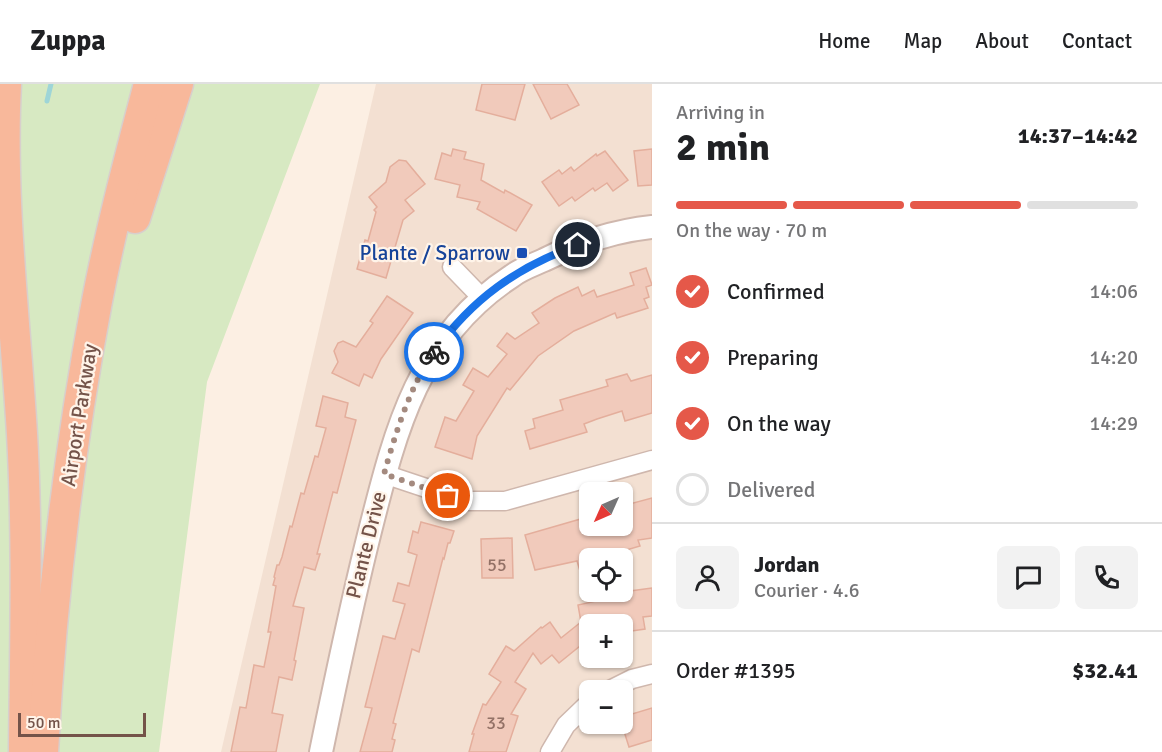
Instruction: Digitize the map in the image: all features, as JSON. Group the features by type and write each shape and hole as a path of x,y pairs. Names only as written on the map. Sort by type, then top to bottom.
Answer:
{"highway":[{"path":"6,84 4,124 6,185 25,484 24,752"},
{"name":"Airport Parkway","path":"44,752 59,558 72,453 97,301 120,196 149,84"},
{"path":"59,558 118,279 143,189 177,84"}],"street":[{"name":"Plante Drive","path":"321,752 349,615 384,474 393,442 429,359 453,327 482,298 513,275 561,251 612,233 652,227"},
{"path":"452,267 482,298"},
{"path":"384,474 465,501 505,501 652,460"},
{"path":"630,680 652,674"},
{"path":"550,752 566,725 579,713"}],"shaded area":[{"path":"376,84 652,84 652,752 221,752"}],"green space":[{"path":"0,84 320,84 207,382 159,752 0,752"}],"building":[{"path":"482,84 525,84 515,120 476,110"},
{"path":"533,84 567,84 579,105 551,119"},
{"path":"453,149 466,152 464,159 484,164 481,180 532,205 516,231 477,209 480,202 457,197 460,185 435,179 442,153 451,156"},
{"path":"652,149 652,185 638,186 634,151"},
{"path":"605,151 628,180 613,191 607,183 595,191 593,188 575,201 572,197 559,206 542,182 559,170 562,174 571,167 574,171 596,154 597,156"},
{"path":"399,160 406,161 425,184 405,200 414,211 403,220 386,278 357,269 365,240 368,241 376,212 374,210 377,207 369,197 386,182 390,167"},
{"path":"646,268 652,285 646,287 649,297 644,299 648,308 617,318 615,313 574,331 538,356 510,390 507,388 477,436 472,459 435,447 445,417 456,421 474,391 463,385 473,368 488,377 507,354 497,346 507,333 515,339 539,323 532,313 578,287 582,296 594,290 597,297 634,285 630,273"},
{"path":"387,296 413,313 381,359 372,378 364,374 359,386 332,373 338,362 334,351 338,343 343,341 356,347 373,323 370,321"},
{"path":"627,374 631,381 652,375 652,413 625,421 622,411 584,424 587,432 530,449 525,431 535,428 533,419 563,410 560,400 608,386 606,380"},
{"path":"323,396 348,403 345,417 356,420 337,493 333,492 315,570 304,567 293,606 304,608 292,680 279,677 272,713 283,715 276,752 231,752 240,707 246,708 254,665 264,667 271,632 268,632 276,586 273,585 277,565 282,557 290,526 292,527 301,493 304,494 315,456 318,457 326,428 316,426"},
{"path":"652,498 652,538 638,540 640,546 633,548 579,548 579,568 577,561 535,570 525,535 579,519 579,536 633,536 633,503"},
{"path":"421,522 454,531 443,558 419,652 412,649 393,723 396,724 392,739 395,740 392,752 360,752 372,708 365,707 383,636 395,639 405,604 393,601 398,583 409,586 417,555 408,552 413,531 418,533"},
{"path":"512,538 513,578 482,578 481,539"},
{"path":"652,588 652,616 643,617 645,629 633,631 633,614 580,614 578,605 592,602 633,602 633,591"},
{"path":"550,622 561,638 579,624 579,647 559,663 552,655 541,664 533,653 515,682 526,689 511,714 518,716 506,752 469,752 474,734 472,734 483,704 486,705 501,682 489,674 506,646 514,651"},
{"path":"652,708 652,740 629,747 625,734 633,734 633,714"}],"waterway":[{"path":"47,101 51,84"}],"way so far":[{"path":"434,352 412,395 393,442 384,474 448,496"}],"place":[{"name":"Plante / Sparrow","path":"522,253"}],"route":[{"path":"434,352 453,327 497,286 513,275 578,245"}]}
